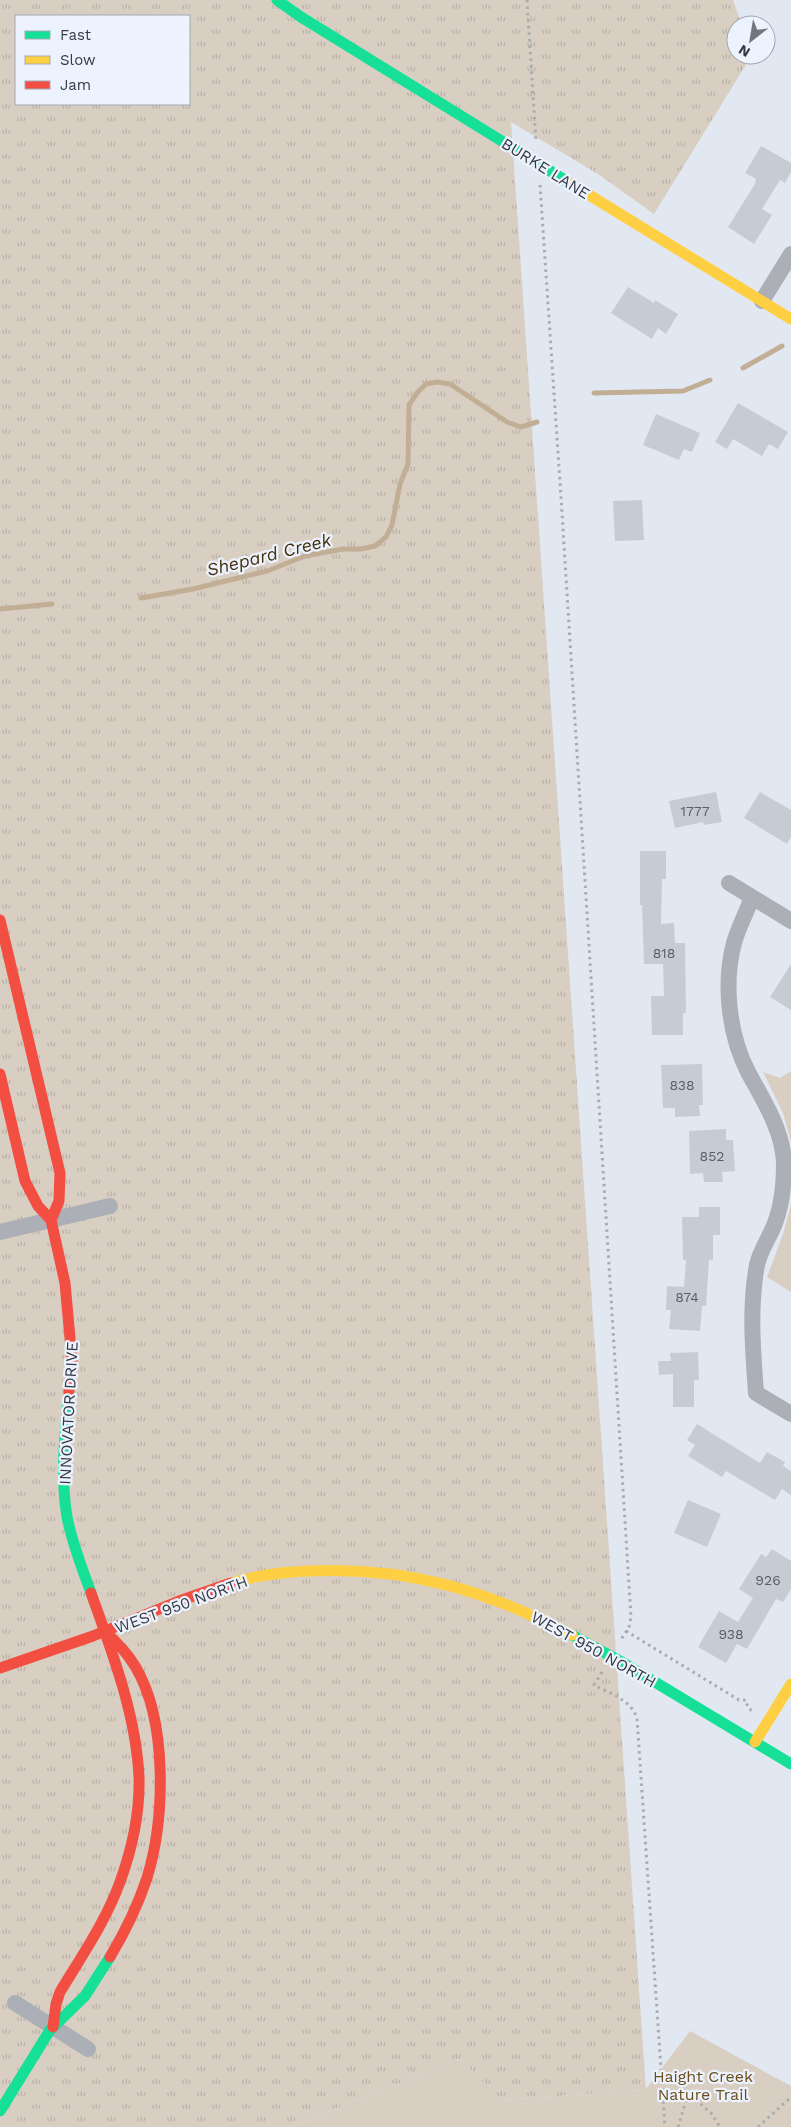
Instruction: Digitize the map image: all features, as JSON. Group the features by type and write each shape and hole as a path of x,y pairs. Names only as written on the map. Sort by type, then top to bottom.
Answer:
{"main road":[{"name":"BURKE LANE","path":"273,2 791,319"},
{"path":"0,920 60,1172 59,1201 51,1220"},
{"name":"INNOVATOR DRIVE","path":"0,1074 25,1181 32,1199 51,1220 65,1283 72,1334 71,1381 63,1448 64,1497 76,1553 126,1702 135,1740 139,1778 136,1822 131,1847 120,1883 102,1922 60,1992 52,2027"},
{"name":"WEST 950 NORTH","path":"0,1668 104,1632 165,1606 228,1583 255,1577 310,1570 365,1570 426,1578 485,1594 563,1629 584,1639 791,1764"},
{"name":"INNOVATOR DRIVE","path":"0,2111 52,2027 85,1996 132,1917 142,1894 153,1858 160,1814 160,1766 152,1706 145,1685 131,1659 115,1640 104,1632"},
{"path":"755,1742 791,1684"}],"street":[{"path":"762,301 791,254"},
{"path":"729,883 791,920"},
{"path":"752,897 734,943 728,977 730,1006 736,1037 747,1071 766,1102 777,1132 784,1161 782,1190 776,1221 758,1262 753,1291 751,1324 756,1393 791,1414"},
{"path":"0,1232 110,1206"},
{"path":"15,2003 88,2049"}],"path":[{"path":"528,0 562,497 631,1617 626,1631 740,1700 746,1700"},
{"path":"594,1684 628,1704 635,1714 665,2127"},
{"path":"678,2127 686,2101 693,2097 712,2113 720,2127"},
{"path":"758,2127 791,2097"}],"green space":[{"path":"0,0 733,0 738,15 726,15 726,65 746,65 654,214 598,174 511,122 646,2090 501,2100 460,2059 289,2127 0,2127"},
{"path":"791,1071 791,1142 783,1113 763,1072 780,1078"},
{"path":"791,1204 791,1292 767,1277 784,1231"},
{"name":"Haight Creek Nature Trail","path":"690,2031 791,2086 791,2127 289,2127 460,2059 502,2100 645,2090"}],"building":[{"path":"761,146 791,163 791,172 785,183 780,180 762,209 772,215 754,244 728,227 755,184 756,179 745,173"},
{"path":"628,287 654,303 655,300 678,314 666,334 658,328 652,339 611,313"},
{"path":"738,403 788,432 778,449 769,444 762,456 733,439 727,449 715,442"},
{"path":"656,414 700,433 692,452 684,449 679,460 643,445"},
{"path":"642,500 644,540 615,541 613,501"},
{"path":"716,792 722,822 704,825 703,822 675,828 669,801"},
{"path":"760,792 791,810 791,837 787,844 744,818"},
{"path":"640,851 666,851 666,879 662,879 661,924 674,923 675,943 685,943 686,1013 683,1013 683,1035 652,1035 651,996 664,996 663,964 644,964 642,905 640,905"},
{"path":"791,964 791,1010 770,997"},
{"path":"702,1064 703,1105 699,1105 700,1116 675,1117 675,1108 663,1108 661,1065"},
{"path":"726,1129 726,1140 733,1140 735,1171 722,1172 723,1182 704,1182 703,1173 690,1174 689,1131"},
{"path":"699,1207 720,1207 720,1235 713,1235 713,1260 709,1260 706,1306 702,1306 700,1331 669,1329 671,1310 666,1310 667,1286 684,1287 686,1260 683,1260 682,1217 699,1217"},
{"path":"698,1352 699,1380 694,1380 694,1407 673,1407 673,1374 659,1375 658,1361 671,1361 670,1353"},
{"path":"697,1424 760,1463 767,1452 785,1462 783,1466 791,1471 791,1495 782,1489 775,1500 726,1471 722,1477 688,1456 695,1445 687,1440"},
{"path":"688,1500 721,1514 707,1547 674,1533"},
{"path":"772,1549 791,1561 791,1589 783,1602 776,1599 747,1649 737,1644 726,1663 698,1647 719,1611 738,1622 753,1598 739,1589 761,1554 766,1557"}],"waterway":[{"name":"Shepard Creek","path":"743,368 782,346"},
{"name":"Shepard Creek","path":"594,393 683,391 710,380"},
{"name":"Shepard Creek","path":"141,598 193,589 267,571 305,556 343,549 361,549 375,546 386,537 392,525 400,484 408,464 409,405 426,384 437,382 450,384 507,422 521,427 537,422"},
{"name":"Shepard Creek","path":"0,609 52,604"}],"traffic: fast":[{"path":"277,0 301,17 568,182"},
{"path":"69,1391 64,1454 65,1501 72,1536 91,1593"},
{"path":"572,1635 620,1661 791,1764"},
{"path":"0,2111 50,2030 85,1996 110,1957"}],"traffic: slow":[{"path":"568,182 791,319"},
{"path":"231,1583 270,1574 310,1571 380,1573 413,1577 478,1594 541,1619 572,1635"},
{"path":"755,1742 791,1684"}],"traffic: jam":[{"path":"0,920 60,1173 59,1201 51,1220"},
{"path":"0,1074 25,1181 38,1206 51,1220 65,1283 72,1360 69,1391"},
{"path":"0,1668 93,1636 179,1601 231,1583"},
{"path":"53,2027 56,2004 60,1992 100,1925 120,1882 132,1844 137,1817 139,1777 133,1730 115,1661 91,1593"},
{"path":"105,1632 129,1657 146,1688 158,1742 160,1770 157,1828 147,1878 131,1918 110,1957"}]}
